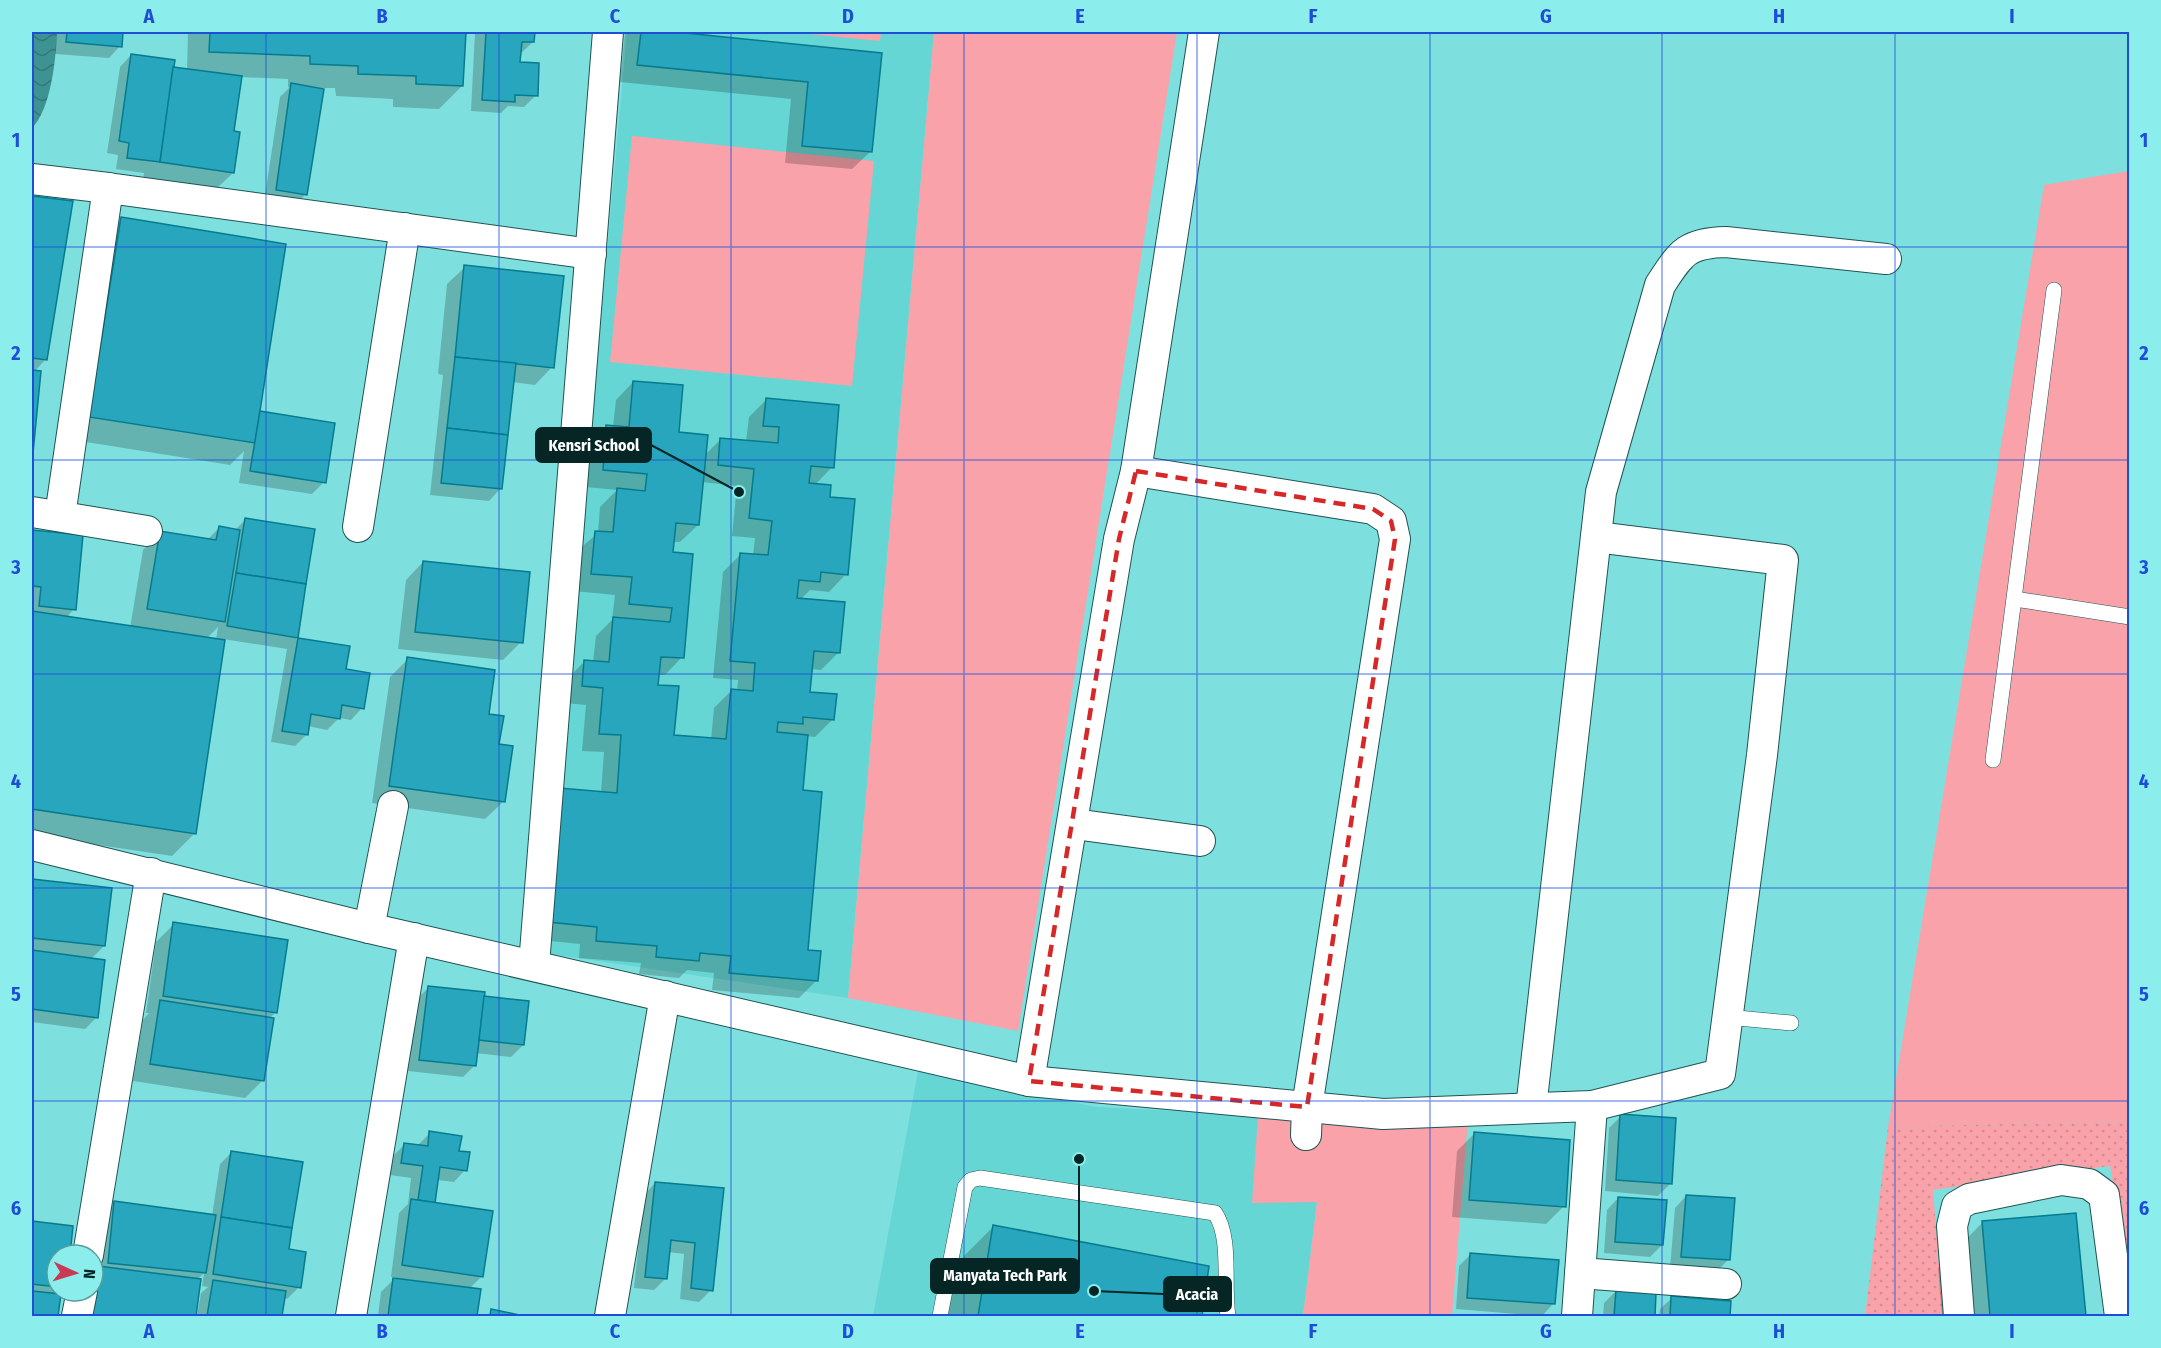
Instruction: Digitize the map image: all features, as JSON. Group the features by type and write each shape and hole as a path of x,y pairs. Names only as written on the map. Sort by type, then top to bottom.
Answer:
{"street":[{"path":"534,965 608,32"},
{"path":"1029,1081 1074,824 1119,539 1136,471 1204,32"},
{"path":"32,178 591,254"},
{"path":"108,189 46,514 147,531"},
{"path":"358,527 405,228"},
{"path":"1531,1108 1601,492 1634,368 1660,285 1676,260 1700,243 1726,242 1886,258"},
{"path":"1136,471 1373,510 1391,521 1395,539 1307,1121"},
{"path":"32,845 369,928 1029,1081 1307,1121 1383,1114 1592,1106 1720,1074 1761,766 1783,560 1596,537"},
{"path":"369,928 393,806"},
{"path":"1074,824 1200,841"},
{"path":"90,1243 151,873"},
{"path":"351,1317 414,938"},
{"path":"610,1317 665,996"},
{"path":"1576,1317 1592,1106"},
{"path":"1959,1317 1952,1226 1957,1206 1969,1199 2061,1180 2089,1184 2104,1195 2120,1317"},
{"path":"1580,1273 1726,1284"}],"lane":[{"path":"1993,760 2054,290"},
{"path":"2014,599 2130,617"},
{"path":"1727,1017 1791,1023"},
{"path":"940,1317 965,1187 971,1180 980,1178 1215,1213 1222,1224 1224,1291 1228,1317"}],"highlighted area":[{"path":"1136,471 1373,509 1391,521 1395,539 1307,1107 1029,1081 1119,539"}],"shaded area":[{"path":"627,32 934,32 848,998 543,953"},
{"path":"787,32 881,32 880,41"},
{"path":"934,32 1177,32 1018,1031 848,998"},
{"path":"632,136 874,161 852,386 610,362"},
{"path":"2129,171 2129,1121 1888,1127 2044,185"},
{"path":"918,1071 1097,1107 1258,1115 1317,1202 1303,1316 873,1316"},
{"path":"1258,1115 1468,1119 1452,1316 1303,1316 1317,1202 1252,1203"},
{"path":"2129,1121 2129,1288 2110,1166 1933,1190 1943,1316 1865,1316 1888,1127"}],"water":[{"path":"32,32 57,32 54,69 48,96 44,109 32,128"}],"building":[{"path":"67,32 123,32 122,47 66,42"},
{"path":"210,32 466,32 463,86 416,84 416,76 358,74 358,66 310,64 310,56 209,52"},
{"path":"486,32 535,32 534,42 522,42 520,62 539,63 538,96 515,95 515,102 482,100"},
{"path":"641,32 676,32 882,53 872,152 802,146 808,82 637,65"},
{"path":"131,54 175,60 160,162 127,158 129,143 119,141"},
{"path":"173,67 242,76 234,131 240,132 234,173 160,162"},
{"path":"291,83 324,89 307,195 276,190"},
{"path":"32,196 73,201 47,360 32,358"},
{"path":"121,217 286,244 255,443 89,417"},
{"path":"464,265 564,276 554,368 455,357"},
{"path":"455,357 516,363 508,435 447,428"},
{"path":"32,370 41,371 33,453 32,453"},
{"path":"633,381 683,385 679,432 708,435 699,525 676,523 673,552 693,554 684,658 661,657 658,685 679,686 674,735 726,739 731,689 753,691 755,663 730,661 740,553 768,555 772,521 749,518 754,469 718,465 720,438 778,443 779,427 763,426 766,398 839,405 834,468 811,466 809,483 831,485 830,497 855,499 848,575 821,572 820,582 799,580 797,598 845,602 840,653 814,651 810,692 837,694 834,720 803,717 803,724 778,722 777,732 808,735 803,790 822,792 808,950 821,951 818,981 729,973 731,956 700,953 699,961 656,957 657,946 596,941 597,927 548,922 560,788 617,793 621,735 599,734 603,688 582,686 584,660 609,662 613,617 670,622 672,608 629,604 632,577 591,574 595,531 613,532 617,488 645,491 647,474 603,470 606,425 629,427"},
{"path":"260,411 335,423 326,483 250,471"},
{"path":"447,428 508,435 502,489 441,483"},
{"path":"245,518 315,529 306,584 236,573"},
{"path":"219,526 240,530 225,622 147,609 160,531 216,540"},
{"path":"32,530 83,535 76,610 39,606 41,587 32,586"},
{"path":"423,561 530,572 523,643 415,632"},
{"path":"236,573 306,584 298,638 227,626"},
{"path":"32,611 225,640 196,834 32,809"},
{"path":"298,638 350,646 346,669 370,673 364,709 342,705 340,719 311,714 308,735 282,731"},
{"path":"407,657 495,670 489,714 504,716 499,744 513,746 505,802 389,786"},
{"path":"32,879 112,888 105,946 32,938"},
{"path":"173,922 288,940 277,1013 163,996"},
{"path":"32,950 105,960 98,1018 32,1009"},
{"path":"428,986 485,992 476,1066 419,1060"},
{"path":"484,996 529,1001 524,1045 479,1040"},
{"path":"160,1000 274,1018 264,1081 150,1064"},
{"path":"1620,1114 1676,1118 1672,1184 1616,1180"},
{"path":"429,1131 462,1136 459,1151 470,1152 467,1171 440,1167 435,1203 418,1200 423,1166 401,1163 404,1143 428,1146"},
{"path":"1474,1132 1570,1140 1566,1207 1469,1200"},
{"path":"231,1151 303,1162 292,1228 221,1217"},
{"path":"655,1182 724,1188 713,1291 691,1288 695,1243 671,1240 667,1279 645,1277"},
{"path":"1686,1195 1735,1198 1730,1260 1681,1257"},
{"path":"1618,1197 1667,1200 1663,1245 1615,1242"},
{"path":"411,1199 493,1211 483,1277 402,1265"},
{"path":"114,1201 216,1215 206,1273 108,1263"},
{"path":"2076,1213 2086,1316 1990,1316 1982,1221"},
{"path":"221,1217 292,1228 289,1249 306,1252 301,1288 213,1274"},
{"path":"32,1221 73,1226 71,1243 45,1243 45,1286 32,1284"},
{"path":"993,1225 1209,1266 1202,1316 978,1316"},
{"path":"1470,1253 1559,1260 1555,1304 1467,1298"},
{"path":"105,1267 201,1279 196,1316 92,1316 94,1303 105,1303"},
{"path":"393,1278 481,1289 477,1316 388,1316"},
{"path":"213,1280 286,1291 282,1316 207,1316"},
{"path":"1616,1290 1656,1293 1655,1316 1614,1316"},
{"path":"32,1291 45,1292 45,1303 60,1303 58,1316 32,1316"},
{"path":"1671,1296 1731,1301 1730,1316 1670,1316"},
{"path":"491,1309 524,1316 490,1316"}],"place":[{"name":"Kensri School","path":"739,492"},
{"name":"Manyata Tech Park","path":"1079,1159"},
{"name":"Acacia","path":"1094,1291"}]}
